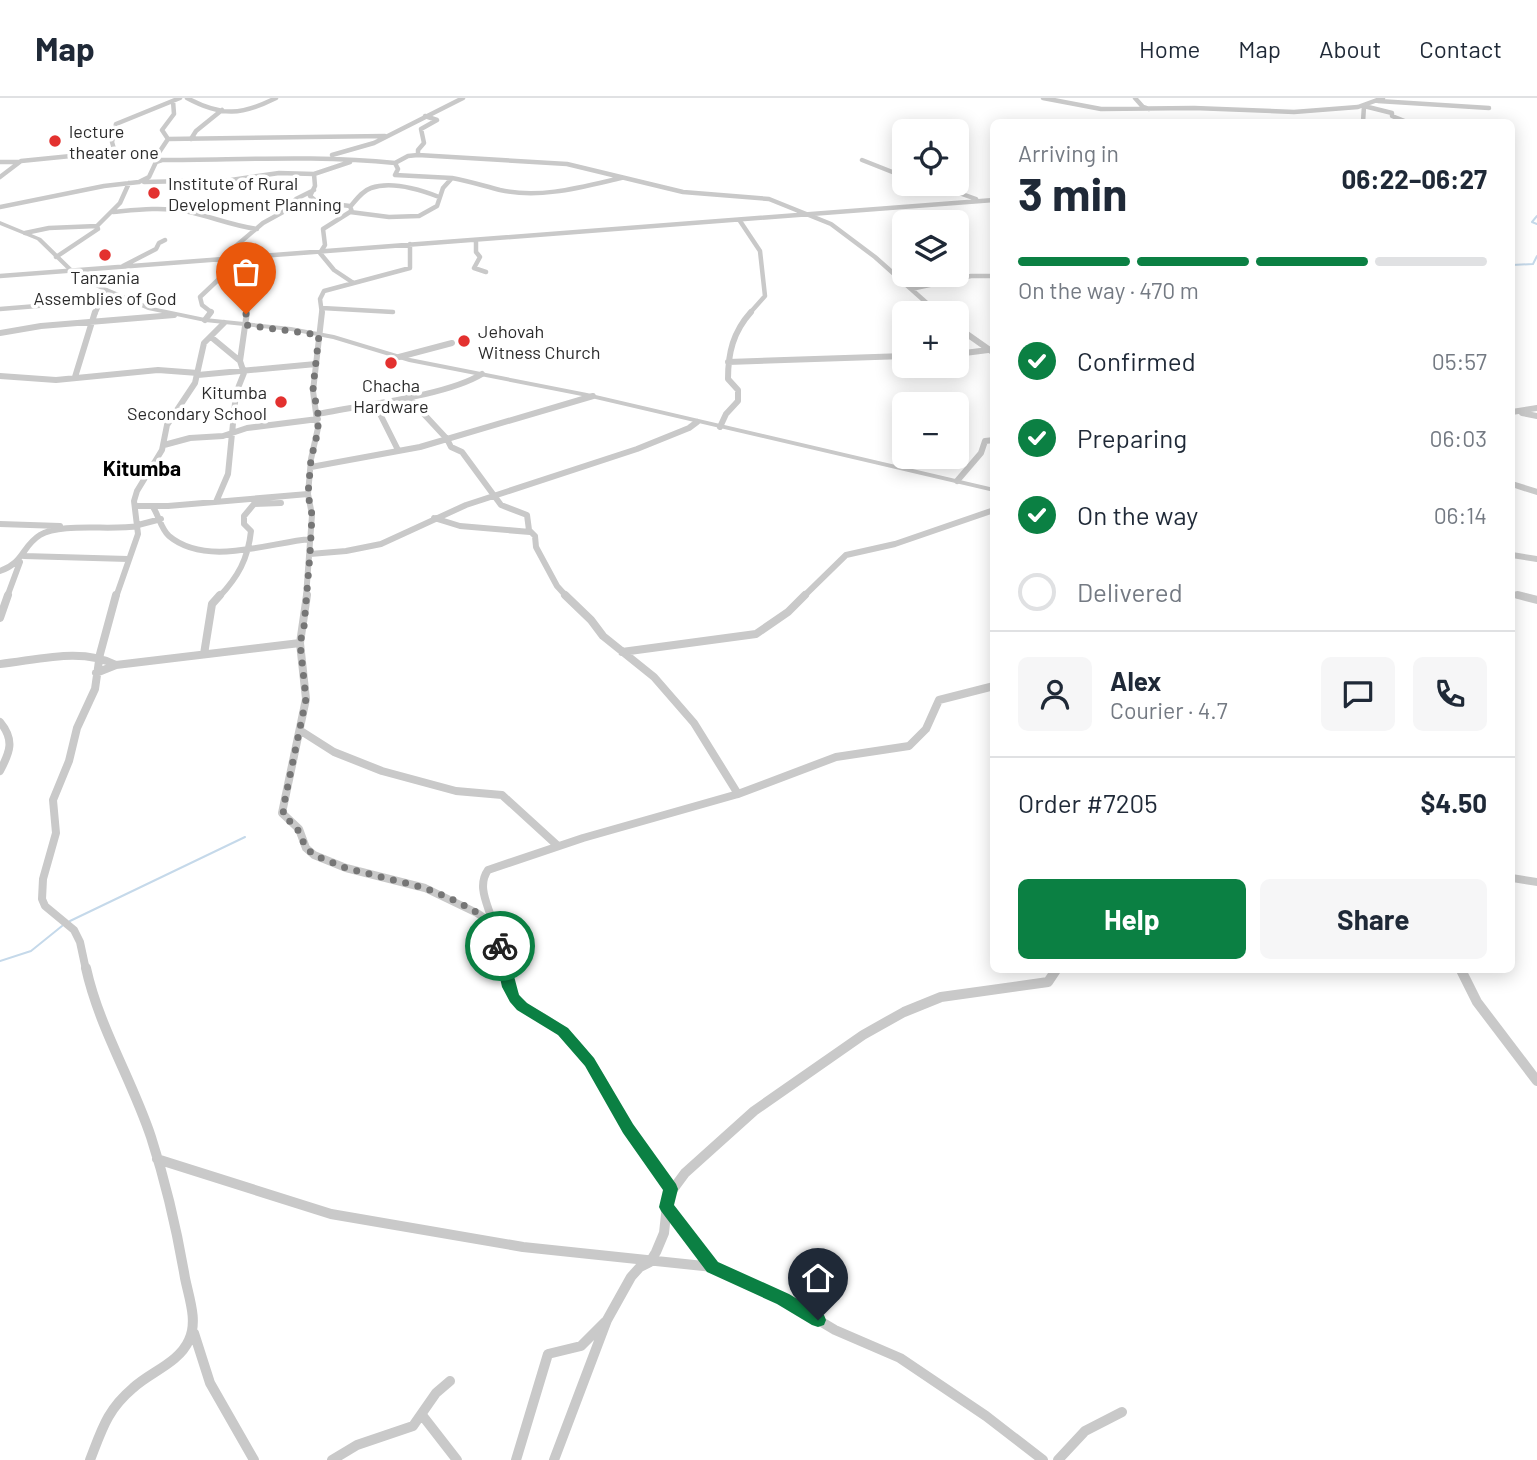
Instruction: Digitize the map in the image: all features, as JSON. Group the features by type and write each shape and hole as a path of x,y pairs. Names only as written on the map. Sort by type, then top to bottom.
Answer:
{"street":[{"path":"0,162 111,152 114,149 111,142 116,124 180,98"},
{"path":"187,98 198,105 222,110 255,110 276,98"},
{"path":"325,158 374,143 463,98"},
{"path":"1043,98 1094,108 1327,112 1364,106 1381,99 1479,110"},
{"path":"1135,98 1143,107 1151,109"},
{"path":"167,139 162,130 174,114 173,101"},
{"path":"1363,119 1364,106"},
{"path":"1364,106 1392,113 1392,116 1400,119"},
{"path":"1462,108 1489,108"},
{"path":"191,139 196,131 222,110"},
{"path":"418,155 418,150 424,143 421,130 437,120 425,116"},
{"path":"167,139 260,139 345,134 385,136"},
{"path":"141,182 149,177 158,161 156,157 167,139"},
{"path":"252,144 260,139"},
{"path":"235,158 244,152"},
{"path":"158,161 325,158 395,163 410,155 418,155 567,164 688,193 769,199 831,224 924,301"},
{"path":"325,158 332,167"},
{"path":"0,207 129,183 231,180 278,173 314,174 359,160"},
{"path":"862,160 892,172"},
{"path":"0,177 19,162"},
{"path":"395,163 398,169 395,175 452,178 489,184 499,190 540,193 567,191 621,177"},
{"path":"314,174 314,190 310,196 317,202 389,217 419,216 438,206 439,197 452,178"},
{"path":"56,257 98,229 97,226 127,194 129,183"},
{"path":"320,253 325,245 323,230 374,187 393,187 439,197"},
{"path":"205,320 211,312 202,305 199,298 219,279 226,258 236,245 284,212 296,199 314,190"},
{"path":"969,196 984,201"},
{"path":"0,276 740,221 807,213 990,202"},
{"path":"113,212 154,209 182,211 218,219 226,225 257,229"},
{"path":"720,427 726,414 738,401 738,390 728,379 729,352 741,324 765,296 760,251 740,221"},
{"path":"0,223 39,239 79,278 150,309 224,323 319,335 399,357 593,396 990,489"},
{"path":"25,233 49,228 97,226"},
{"path":"123,267 156,249 159,243 165,240"},
{"path":"476,241 476,252 480,257 474,268 486,272"},
{"path":"410,244 410,268 323,291 320,300 322,308 313,391 318,416 308,494 312,515 310,554 304,627 300,643 306,686 301,731 282,813 299,829 309,852 346,868 425,888 477,912 493,924"},
{"path":"320,253 334,271 352,282"},
{"path":"240,361 247,310 254,299 257,283 254,257"},
{"path":"911,289 971,276 990,276"},
{"path":"75,377 99,301 106,290"},
{"path":"0,309 99,301"},
{"path":"322,308 393,312"},
{"path":"0,333 41,326 91,324 174,315"},
{"path":"224,323 204,343 198,374 187,397 165,429 164,445 136,491 138,526 99,656 95,690 77,728 69,761 53,800 56,834 43,879 42,899 45,906 74,929 80,942 94,1003 114,1043 158,1159 184,1266 197,1351 207,1377 254,1460"},
{"path":"969,335 990,350"},
{"path":"211,337 240,361 244,370 236,393 228,474 216,502"},
{"path":"399,357 452,343"},
{"path":"969,353 990,351"},
{"path":"728,362 892,356"},
{"path":"0,376 48,380 158,370 198,374 314,364"},
{"path":"164,445 179,440 219,437 408,397 461,384 482,374"},
{"path":"311,467 447,439 593,396"},
{"path":"408,397 447,439 451,447 461,452 479,478 490,486 493,495 506,508 527,515 530,532"},
{"path":"375,404 398,450"},
{"path":"1515,412 1537,408"},
{"path":"1515,412 1537,416"},
{"path":"310,554 365,548 403,536 434,518 493,495 619,456 683,431 697,422"},
{"path":"957,481 981,453 985,440 990,440"},
{"path":"1515,485 1537,492"},
{"path":"136,506 153,507 308,494"},
{"path":"0,524 115,530 138,526 196,503"},
{"path":"204,654 212,604 237,578 249,548 251,531 244,523 249,507 281,503"},
{"path":"153,507 161,517 168,534 190,548 249,548 310,539"},
{"path":"622,652 756,634 788,612 846,555 904,542 990,511"},
{"path":"434,518 460,526 530,532 535,536 536,547 557,586 577,609 592,620 603,636 647,670 694,723 738,794"},
{"path":"0,618 22,559 41,534 84,527"},
{"path":"1515,555 1537,559"},
{"path":"0,571 22,559 128,558"},
{"path":"1515,595 1537,600"},
{"path":"96,673 116,665 300,643"},
{"path":"0,664 71,655 99,656 116,665"},
{"path":"671,1189 628,1129 608,1091 575,1045 563,1032 522,1007 514,999 490,905 482,886 485,873 558,846 738,794 850,754 909,746 919,739 942,698 990,686"},
{"path":"0,722 10,731 11,744 9,755 0,771"},
{"path":"301,731 334,752 382,771 456,791 502,795 558,846"},
{"path":"1515,878 1537,882"},
{"path":"554,1460 607,1320 631,1277 653,1259 664,1233 666,1207 671,1189 754,1111 851,1043 892,1019 941,998 1048,982 1054,973"},
{"path":"1462,973 1477,1002 1537,1081"},
{"path":"158,1159 331,1214 523,1247 713,1267 783,1299 835,1330 900,1358 986,1416 1043,1460"},
{"path":"666,1207 713,1267"},
{"path":"516,1460 548,1354 581,1346 607,1320"},
{"path":"90,1460 102,1424 112,1409 132,1387 177,1357 194,1333"},
{"path":"332,1460 357,1445 406,1429 422,1415 436,1392 450,1381"},
{"path":"1058,1460 1085,1431 1122,1412"},
{"path":"422,1415 457,1460"}],"waterway":[{"path":"1537,216 1532,222 1537,224"},
{"path":"1515,265 1533,264 1537,256"},
{"path":"70,921 245,837"},
{"path":"0,961 31,951 62,926"}],"way so far":[{"path":"246,314 246,325 291,329 319,335 313,388 318,431 311,459 308,494 312,515 310,554 304,627 300,643 306,699 282,813 296,826 309,852 346,868 425,888 456,901 493,924 500,946"}],"place":[{"name":"lecture theater one","path":"55,141"},
{"name":"Institute of Rural Development Planning","path":"154,193"},
{"name":"Tanzania Assemblies of God","path":"105,255"},
{"name":"Jehovah Witness Church","path":"464,341"},
{"name":"Chacha Hardware","path":"391,363"},
{"name":"Kitumba Secondary School","path":"281,402"}],"district":[{"name":"Kitumba","path":"142,467"}],"route":[{"path":"500,946 514,999 522,1007 563,1032 589,1062 628,1129 671,1189 666,1207 713,1267 783,1299 818,1320"}]}
